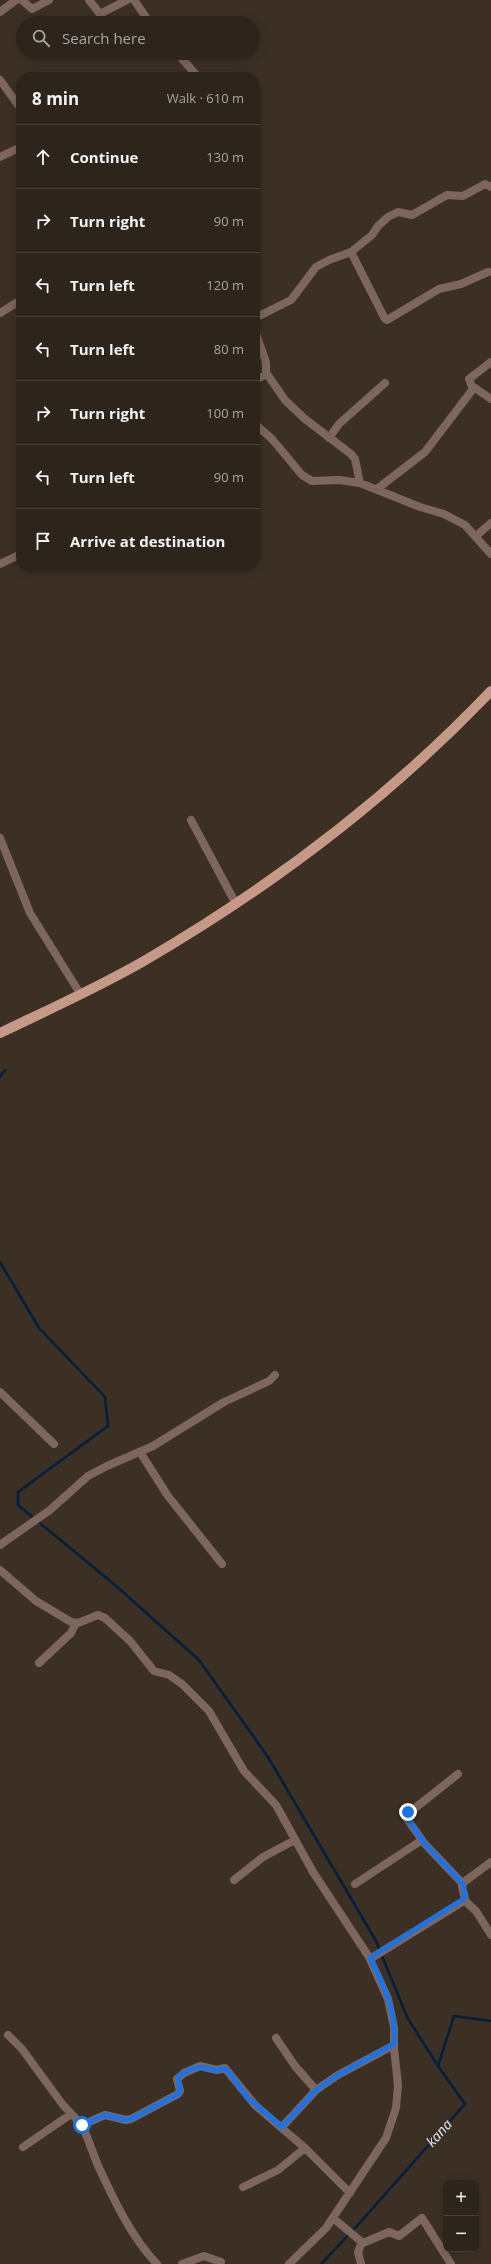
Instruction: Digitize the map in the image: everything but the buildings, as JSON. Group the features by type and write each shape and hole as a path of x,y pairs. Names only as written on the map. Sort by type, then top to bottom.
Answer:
{"main road":[{"path":"0,1033 81,995 143,962 236,904 298,861 400,780 491,691"}],"street":[{"path":"0,12 16,0"},
{"path":"22,0 32,9 49,0"},
{"path":"89,0 97,12 102,14 127,0"},
{"path":"134,0 145,16"},
{"path":"183,60 194,72"},
{"path":"0,80 16,102"},
{"path":"0,157 16,149"},
{"path":"260,316 291,300 316,267 331,259 351,252 372,235 383,221 396,212 412,215 448,194 463,196 485,184 491,187"},
{"path":"351,252 384,319 387,320 438,289 461,284 488,272"},
{"path":"0,313 16,303"},
{"path":"260,345 266,362 266,373 285,400 305,419 329,438 345,448 355,459 360,483"},
{"path":"473,389 469,379 491,362"},
{"path":"260,377 266,373"},
{"path":"329,438 340,424 385,383"},
{"path":"473,389 475,388 491,399"},
{"path":"377,489 425,452 473,389"},
{"path":"260,428 272,438 302,475 312,481 339,480 360,483 420,507 454,518 463,523 491,554"},
{"path":"476,536 491,523"},
{"path":"0,564 16,556"},
{"path":"191,820 236,904"},
{"path":"0,838 30,913 81,995"},
{"path":"0,1545 50,1510 88,1476 175,1434 224,1402 269,1381 275,1375"},
{"path":"0,1392 54,1444"},
{"path":"140,1452 168,1496 222,1564"},
{"path":"0,1570 48,1609 76,1623"},
{"path":"39,1662 70,1633 76,1623 95,1616 105,1618 130,1641 154,1671 173,1678 189,1690 211,1714 244,1771 272,1799 313,1872 370,1958 388,1999 394,2027 394,2044 398,2078 396,2108 392,2123 386,2138 333,2218 320,2234 289,2264"},
{"path":"458,1774 406,1815 422,1840 463,1884 464,1900 476,1911 491,1935"},
{"path":"234,1880 263,1857 295,1840"},
{"path":"356,1884 422,1840"},
{"path":"463,1884 491,1862"},
{"path":"370,1958 464,1900"},
{"path":"8,2035 22,2049 71,2114 82,2125 100,2172 127,2223 157,2264"},
{"path":"276,2038 295,2066 316,2090"},
{"path":"282,2127 316,2090 338,2075 394,2044"},
{"path":"82,2125 105,2115 126,2120 138,2116 178,2094 180,2091 178,2077 202,2066 217,2070 223,2068 227,2070 248,2098 305,2148 350,2193"},
{"path":"22,2147 71,2114"},
{"path":"243,2187 278,2170 305,2148"},
{"path":"333,2218 351,2231 361,2242"},
{"path":"361,2242 373,2240 389,2232 396,2237 399,2236 422,2218 451,2264"},
{"path":"361,2242 358,2252 361,2264"},
{"path":"182,2264 204,2256 221,2262"}],"waterway":[{"path":"0,1077 5,1070"},
{"path":"0,1262 39,1328 105,1397 108,1426 18,1492 18,1505 115,1585 199,1660 268,1757 376,1941 407,2017 438,2066"},
{"name":"kana","path":"321,2264 356,2227 465,2104 438,2066 454,2016 491,2021"}],"route":[{"path":"82,2125 105,2115 114,2116 122,2120 131,2119 138,2116 178,2094 180,2091 177,2079 178,2077 198,2066 202,2066 217,2070 225,2068 248,2098 260,2110 282,2127 316,2090 338,2075 394,2044 392,2013 383,1986 370,1958 462,1902 465,1898 462,1888 463,1884 454,1877 422,1840 406,1816 408,1812"}]}
